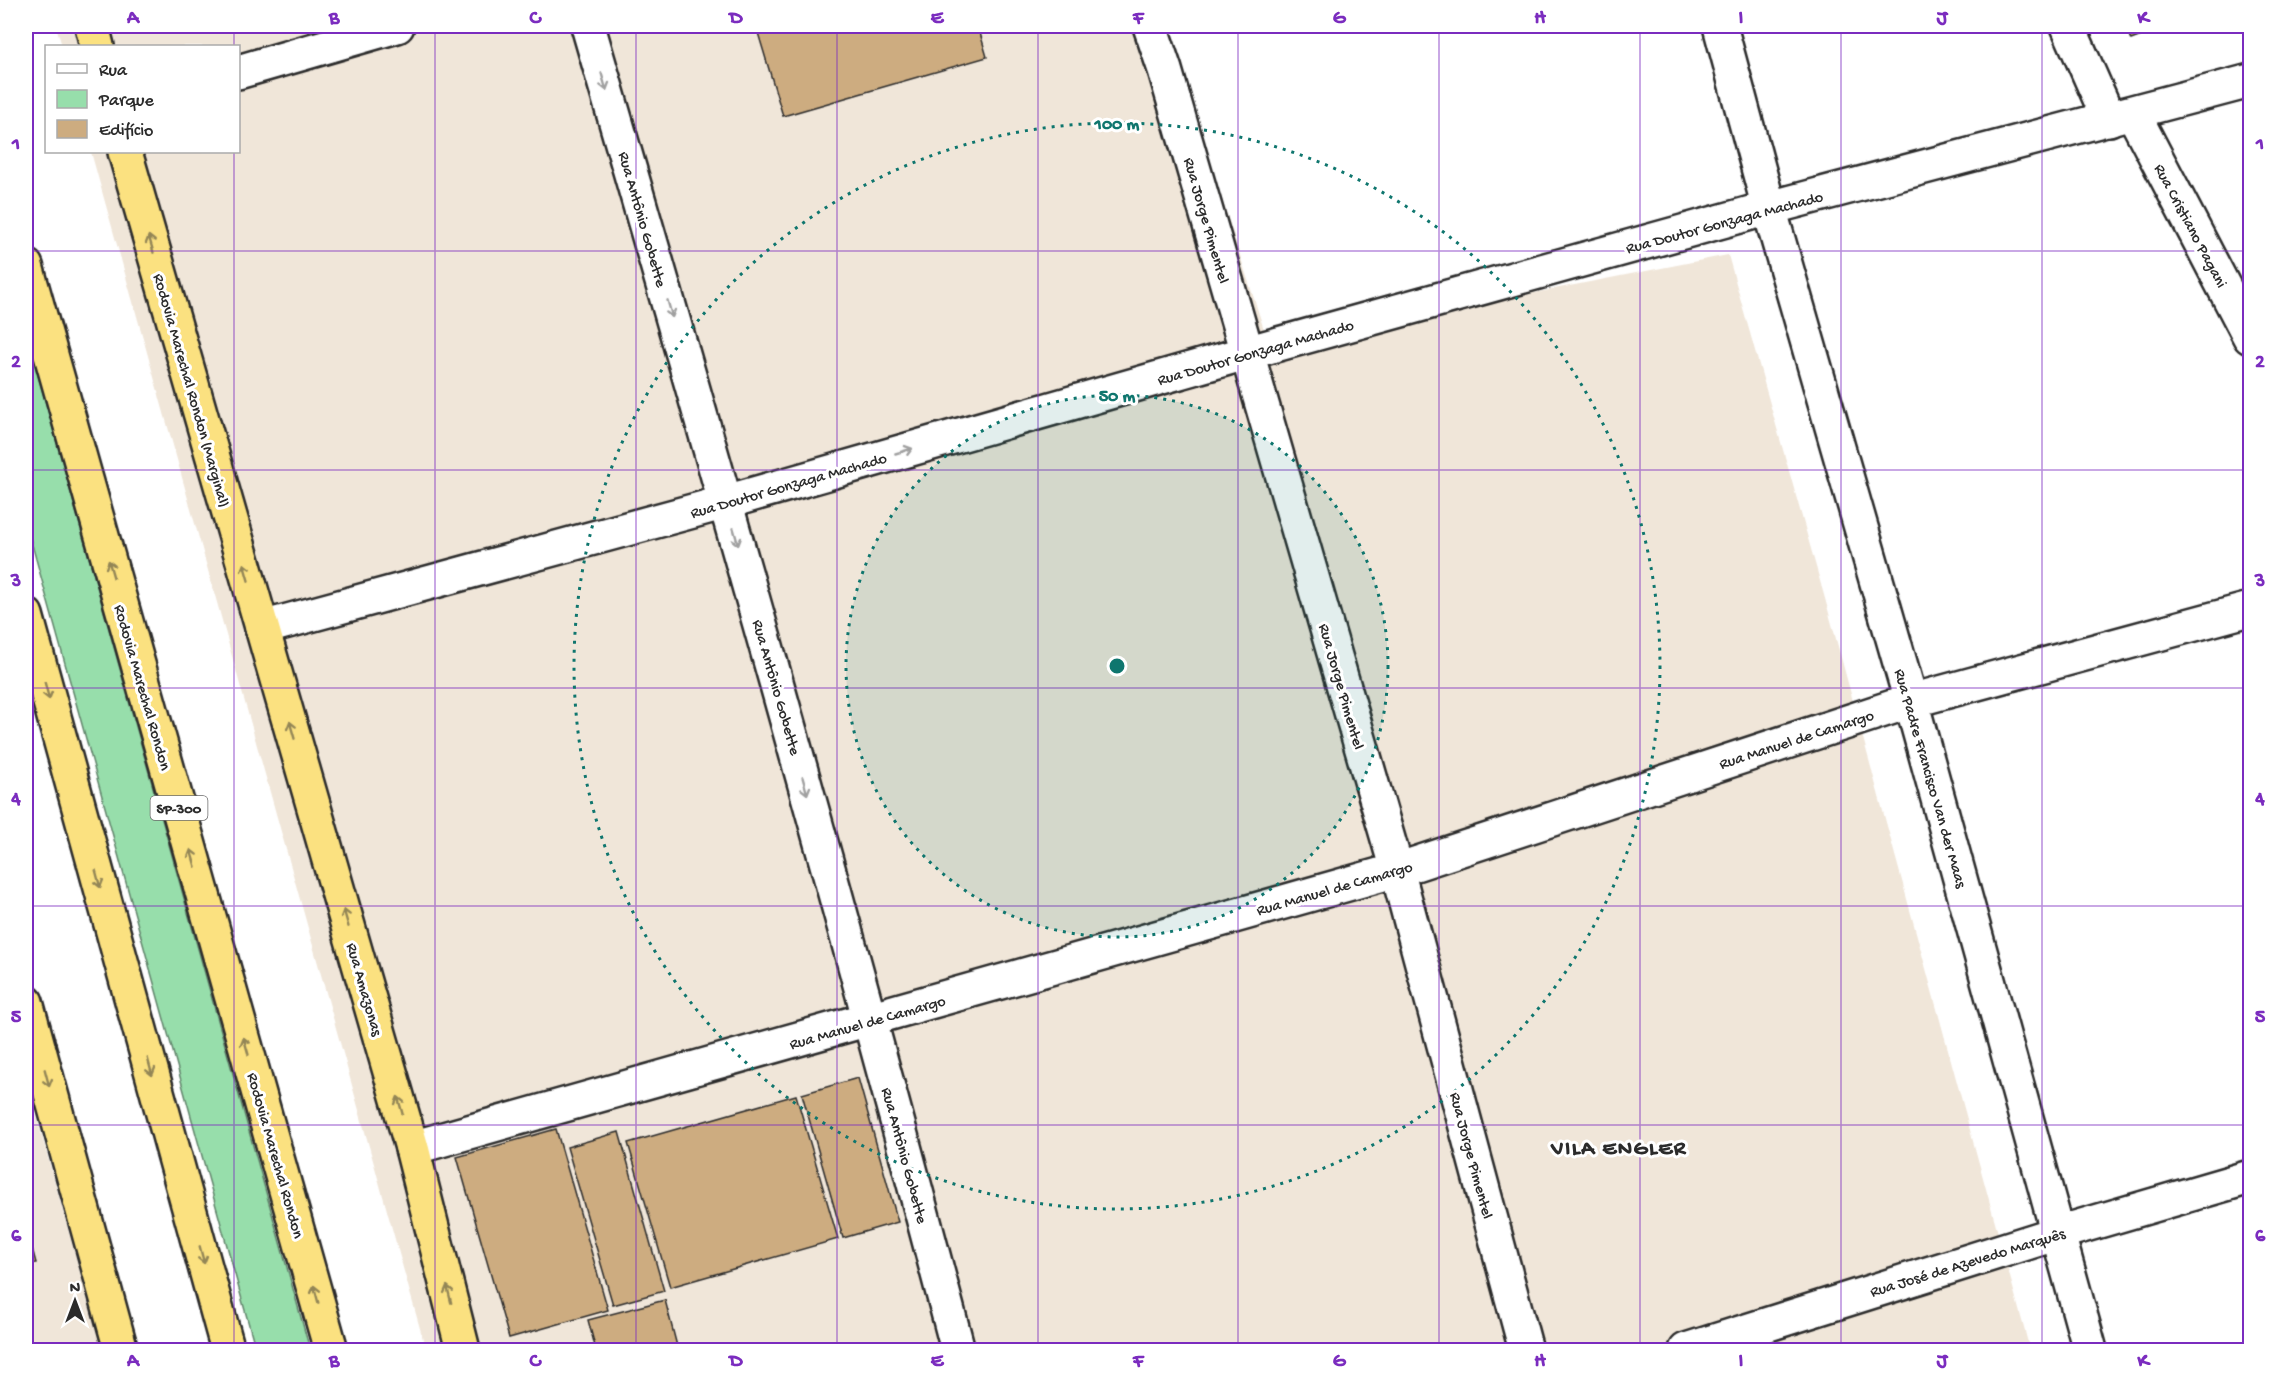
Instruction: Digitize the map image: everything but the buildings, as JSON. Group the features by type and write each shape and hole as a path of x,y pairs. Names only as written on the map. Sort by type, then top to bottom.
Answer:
{"highway":[{"path":"92,26 97,45"},
{"name":"Rodovia Marechal Rondon (Marginal)","path":"125,153 262,628"},
{"name":"Rodovia Marechal Rondon","path":"26,266 331,1350"},
{"path":"26,615 228,1350"},
{"name":"Rua Amazonas","path":"262,628 412,1148 463,1350"},
{"path":"26,1002 121,1350"}],"street":[{"path":"240,71 397,26"},
{"name":"Rua Antônio Gobette","path":"588,26 726,502 870,1020 958,1350"},
{"name":"Rua Jorge Pimentel","path":"1150,26 1165,69 1397,870 1526,1350"},
{"path":"1720,26 1768,208"},
{"name":"Rua Cristiano Pagani","path":"2068,26 2250,337"},
{"name":"Rua Doutor Gonzaga Machado","path":"262,628 726,502 1246,353 1768,208 2250,81"},
{"name":"Rua Padre Francisco Van der Maas","path":"1768,208 1911,701 2090,1350"},
{"name":"Rua Manuel de Camargo","path":"412,1148 1397,870 1911,701 2250,609"},
{"name":"Rua José de Azevedo Marquês","path":"1686,1350 2058,1233 2250,1177"}],"shaded area":[{"path":"56,26 1166,26 1269,345 1728,255 1824,595 2030,1350 426,1350 91,153 240,153 240,45 62,45"},
{"path":"26,1079 102,1350 26,1350"}],"green space":[{"path":"26,332 310,1350 256,1350 26,523"}],"district":[{"name":"VILA ENGLER","path":"1619,1146"}]}
